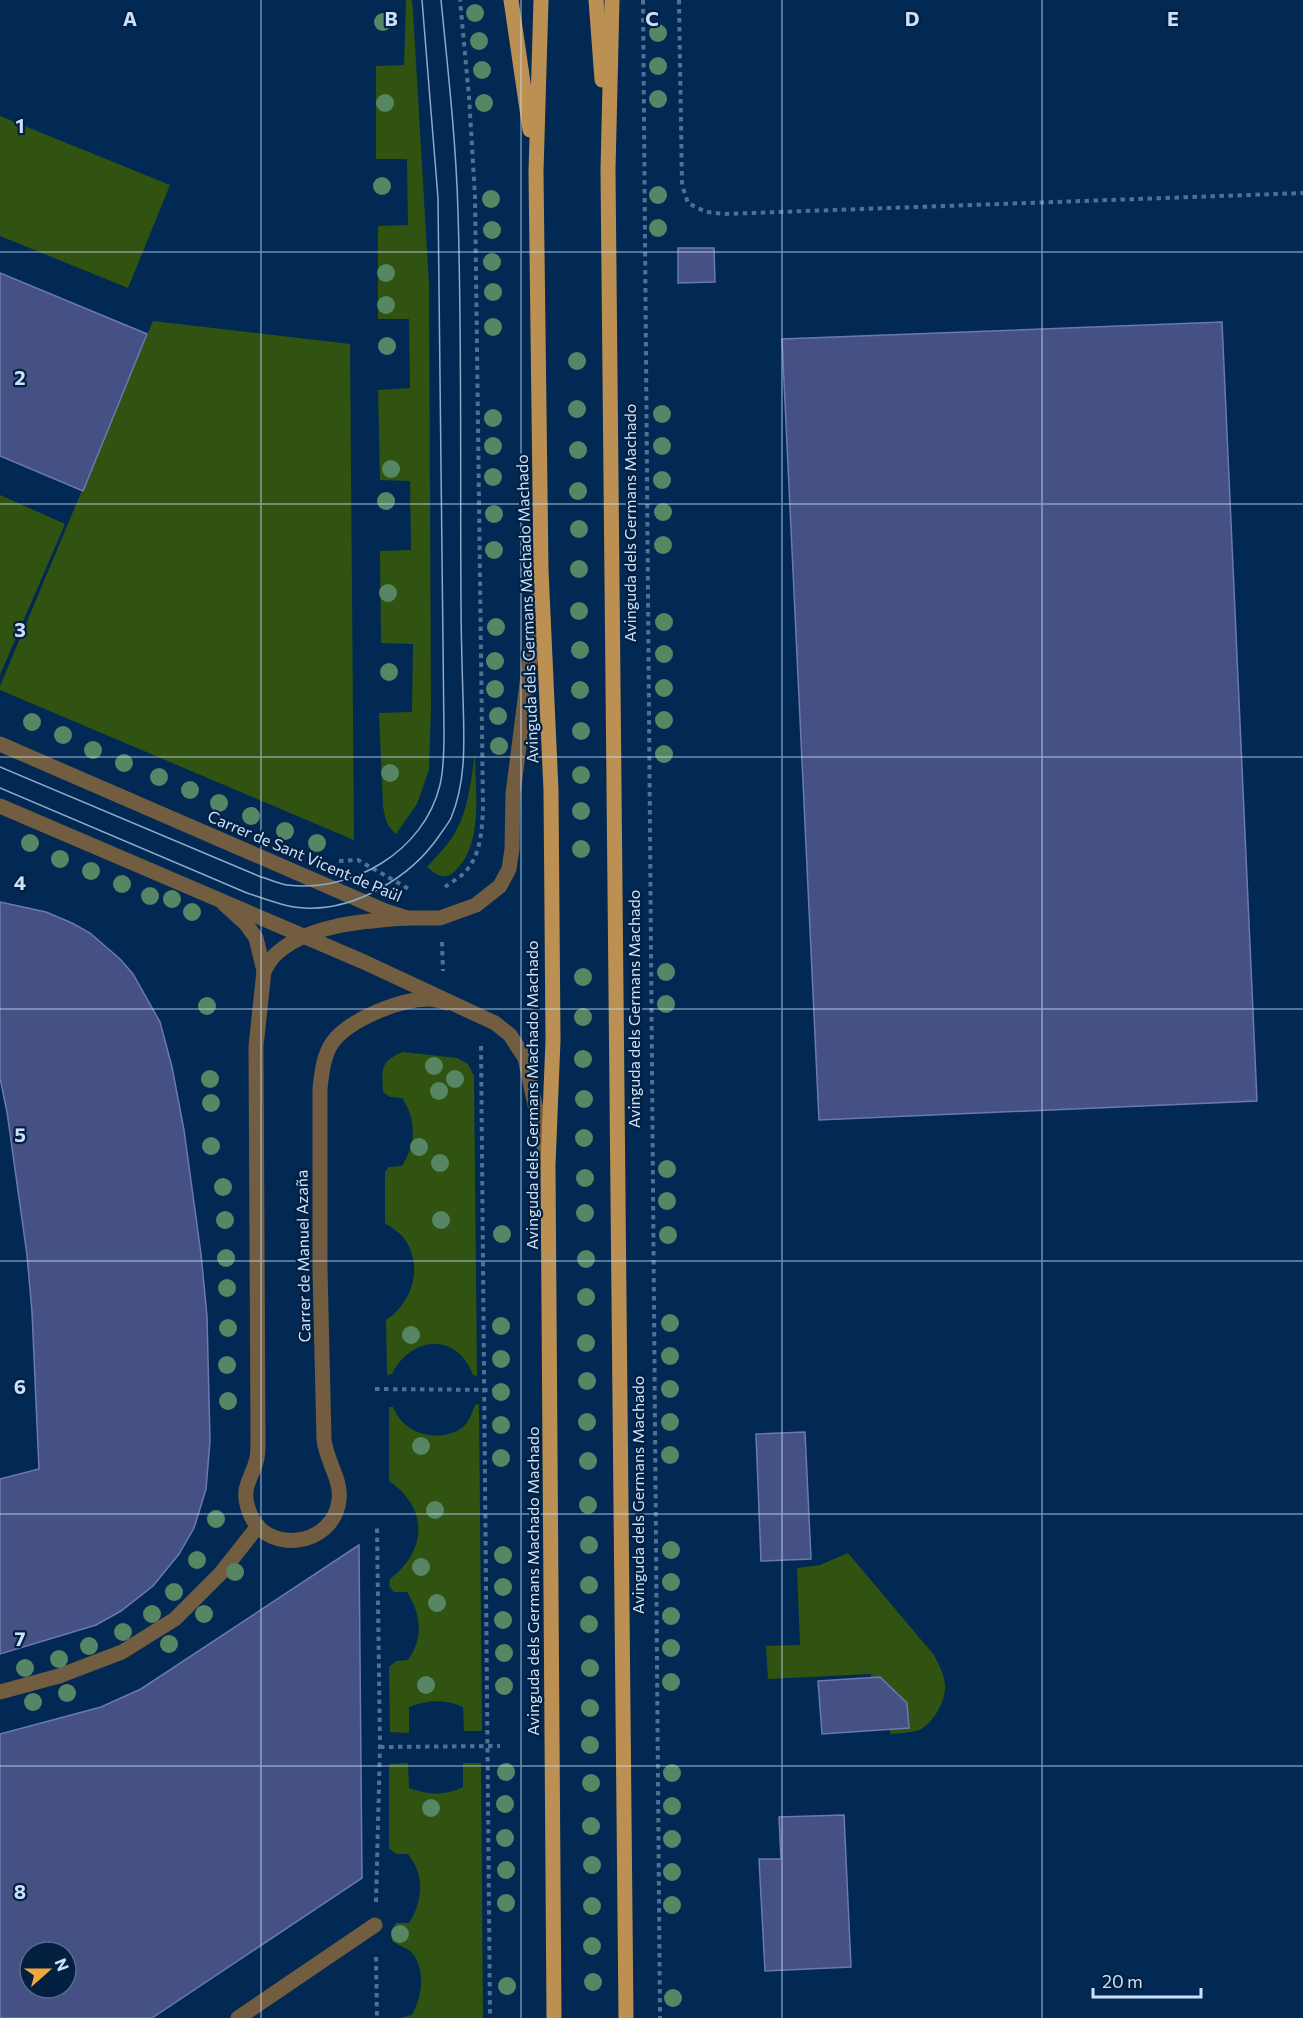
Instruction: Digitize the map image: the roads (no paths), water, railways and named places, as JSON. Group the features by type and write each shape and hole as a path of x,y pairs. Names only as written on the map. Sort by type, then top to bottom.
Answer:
{"main road":[{"path":"511,0 536,171"},
{"path":"536,171 541,0"},
{"name":"Avinguda dels Germans Machado","path":"596,0 608,170"},
{"name":"Avinguda dels Germans Machado","path":"612,0 608,170 626,2018"},
{"name":"Avinguda dels Germans Machado Machado","path":"536,171 541,570 551,790 553,1040 548,1165 554,2018"}],"street":[{"name":"Carrer de Sant Vicent de Paül","path":"0,744 376,907 407,918 440,918 476,905 500,886 509,869 513,849 513,794 541,570"},
{"path":"0,806 364,962 495,1023 510,1035 525,1058 548,1165"},
{"path":"0,1692 59,1676 122,1652 175,1619 220,1573 258,1526 249,1513 246,1498 247,1483 257,1458 256,1046 264,971 256,938 246,924 222,902"},
{"path":"264,971 272,957 302,936 347,925 407,918"},
{"name":"Carrer de Manuel Azaña","path":"258,1526 284,1541 299,1541 314,1536 326,1528 335,1515 339,1501 339,1485 326,1456 324,1438 320,1111 323,1065 332,1044 345,1029 367,1017 408,1002 428,999 459,1005"},
{"path":"238,2018 375,1925"}],"tram line":[{"path":"0,767 261,877 287,885 312,886 336,882 382,863 402,848 419,830 432,809 440,785 444,747 438,198 422,0"},
{"path":"0,788 247,893 304,908 343,904 362,897 397,878 427,851 450,820 460,789 464,743 461,613 460,309 455,159 441,0"}]}
